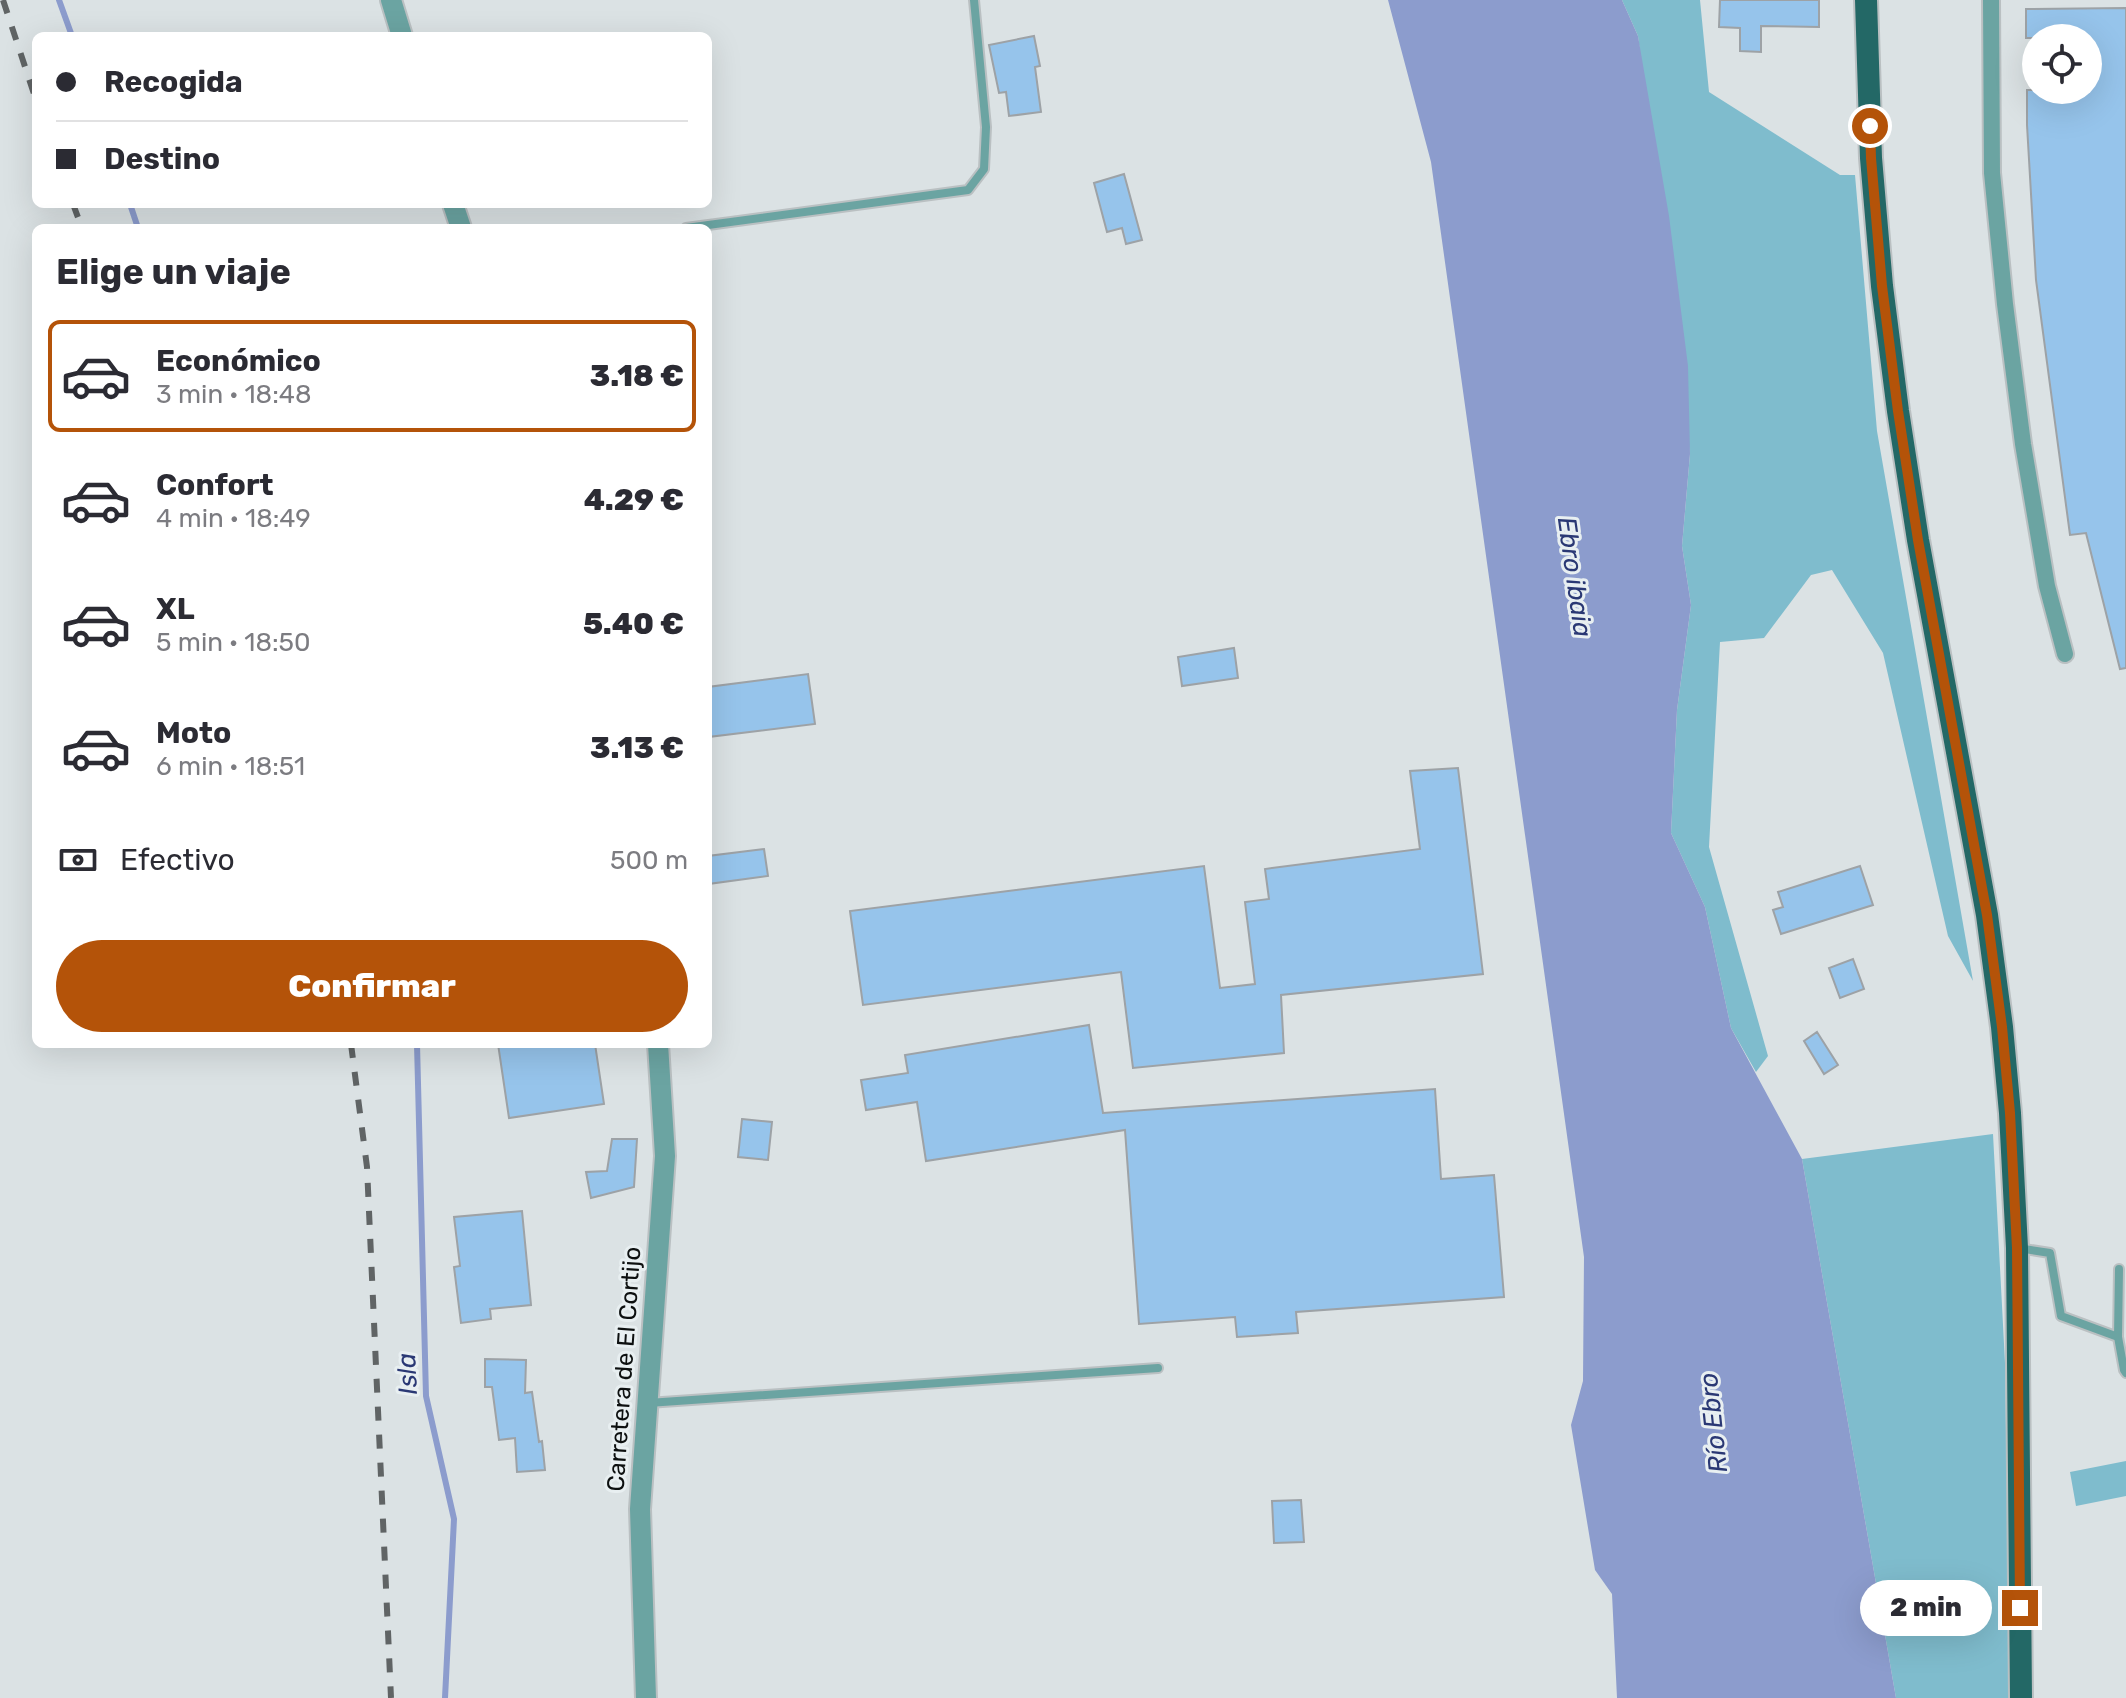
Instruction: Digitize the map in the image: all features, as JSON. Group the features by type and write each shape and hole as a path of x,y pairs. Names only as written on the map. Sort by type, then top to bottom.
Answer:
{"main road":[{"path":"1866,0 1871,158 1882,286 1898,411 1918,540 1987,915 2002,1027 2017,1248 2021,1698"}],"street":[{"path":"391,0 401,32"},
{"path":"1991,0 1992,173 2005,304 2023,444 2047,586 2065,654"},
{"name":"Carretera de El Cortijo","path":"646,1698 640,1509 665,1156 658,1048"}],"lane":[{"path":"712,224 968,190 984,169 986,127 974,0"},
{"path":"2017,1248 2050,1253 2061,1316 2118,1337"},
{"path":"2119,1269 2118,1337 2126,1373"},
{"path":"647,1403 1158,1368"}],"shaded area":[{"path":"1622,0 1700,0 1709,92 1840,175 1855,175 1877,431 1973,981 1948,936 1883,653 1832,570 1811,575 1764,638 1720,642 1709,847 1768,1056 1756,1072 1731,1028 1705,907 1671,833 1677,710 1691,605 1682,546 1690,454 1638,36"},
{"path":"1993,1134 2005,1363 2010,1698 1896,1698 1802,1159"},
{"path":"2126,1461 2126,1496 2076,1506 2070,1472"}],"water":[{"path":"1388,0 1622,0 1638,36 1669,216 1688,366 1690,454 1682,546 1691,605 1677,710 1671,833 1705,907 1731,1028 1802,1159 1896,1698 1617,1698 1612,1594 1595,1570 1571,1425 1583,1381 1584,1257 1431,162"}],"building":[{"path":"1720,0 1819,0 1819,27 1761,26 1761,52 1740,51 1740,28 1719,27"},
{"path":"2126,8 2126,668 2120,669 2086,533 2070,535 2036,280 2027,125 2027,104 2102,104 2102,24 2026,24 2026,9"},
{"path":"1034,36 1040,66 1035,67 1041,112 1009,116 1006,92 999,93 989,45"},
{"path":"1124,174 1142,240 1126,244 1122,228 1107,232 1094,183"},
{"path":"1234,648 1238,678 1182,686 1178,657"},
{"path":"808,674 815,724 712,737 712,686"},
{"path":"1458,768 1483,974 1281,995 1284,1053 1133,1068 1121,972 863,1005 850,911 1204,866 1220,988 1255,984 1245,902 1269,899 1265,869 1420,849 1410,771"},
{"path":"764,849 768,876 712,883 712,856"},
{"path":"1860,866 1873,905 1781,934 1773,910 1783,907 1778,892"},
{"path":"1853,959 1864,989 1840,998 1829,968"},
{"path":"1089,1025 1103,1113 1435,1089 1441,1179 1494,1175 1504,1297 1296,1312 1298,1333 1237,1337 1235,1317 1139,1324 1125,1130 926,1161 917,1102 866,1110 861,1080 908,1073 905,1055"},
{"path":"1817,1032 1838,1065 1824,1074 1804,1041"},
{"path":"499,1048 596,1048 604,1104 509,1118"},
{"path":"742,1119 772,1122 768,1160 738,1157"},
{"path":"612,1139 637,1139 634,1187 591,1198 586,1172 607,1171"},
{"path":"522,1211 531,1305 490,1309 491,1319 461,1323 454,1267 460,1266 454,1217"},
{"path":"485,1359 526,1360 525,1393 532,1392 545,1470 517,1472 515,1438 499,1440 492,1387 485,1387"},
{"path":"1301,1500 1304,1542 1274,1543 1272,1501"}],"waterway":[{"name":"Isla","path":"59,0 71,32"},
{"name":"Isla","path":"131,208 137,224"},
{"name":"Isla","path":"417,1048 426,1396 454,1519 445,1698"}],"railway":[{"path":"3,0 32,88"},
{"path":"74,208 80,224"},
{"path":"352,1048 367,1167 391,1698"}],"route":[{"path":"1870,126 1882,286 1898,411 1918,540 1987,915 2002,1027 2017,1248 2020,1608"}],"water label":[{"name":"Ebro ibaia","path":"1575,577"},
{"name":"Río Ebro","path":"1713,1423"}]}
